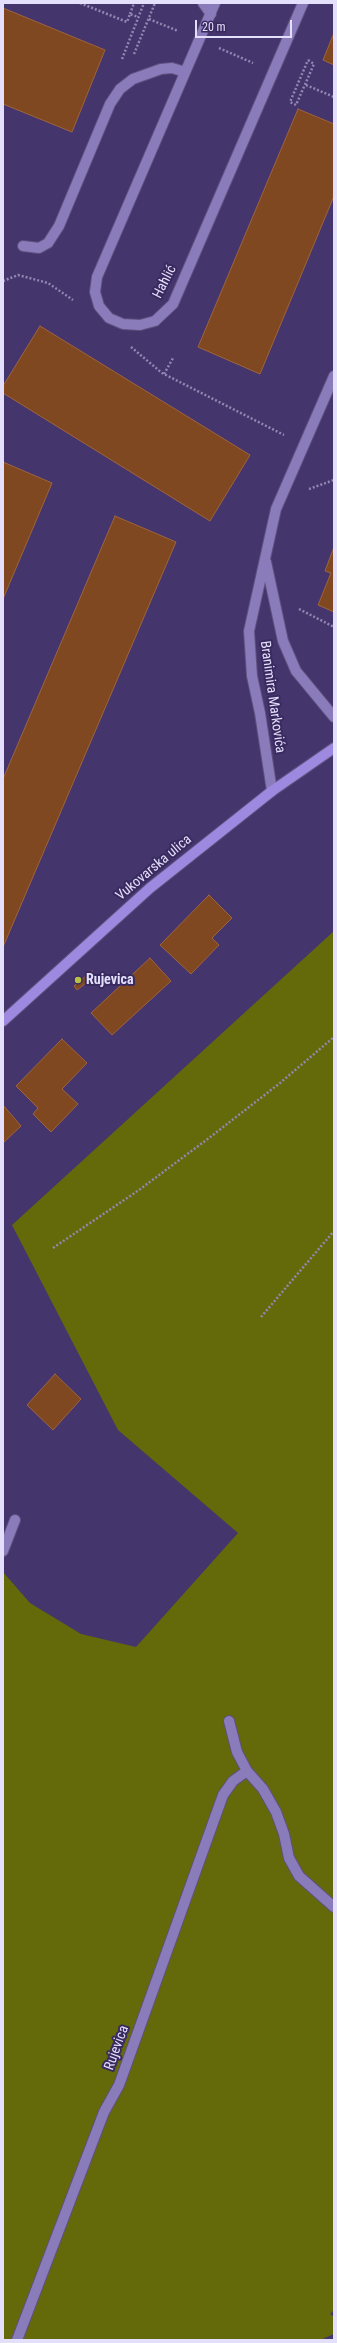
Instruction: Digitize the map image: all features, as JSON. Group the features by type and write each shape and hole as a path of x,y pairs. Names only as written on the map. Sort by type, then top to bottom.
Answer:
{"main road":[{"name":"Vukovarska ulica","path":"3,1021 150,888 272,791 334,748"}],"street":[{"path":"203,3 211,14"},
{"name":"Hahlić","path":"215,3 97,277 95,292 99,306 109,318 123,324 140,325 155,321 173,304 303,3"},
{"path":"23,246 39,248 48,243 59,226 110,104 120,89 133,79 161,69 186,72"},
{"name":"Branimira Markovića","path":"272,791 260,712 252,676 249,631 255,595 265,560 276,508 334,376"},
{"name":"Branimira Markovića","path":"265,560 283,641 296,671 334,717"},
{"path":"3,1551 15,1520"},
{"path":"229,1721 237,1752 247,1771 263,1789 276,1812 284,1834 289,1858 299,1876 334,1907"},
{"name":"Rujevica","path":"17,2340 104,2112 119,2085 222,1795 233,1781 247,1771"}],"path":[{"path":"80,3 127,22 134,3"},
{"path":"126,62 121,61 144,3"},
{"path":"133,58 156,3"},
{"path":"130,14 138,17"},
{"path":"149,19 185,34"},
{"path":"211,45 254,63"},
{"path":"308,60 314,64 306,85 296,105 290,102 308,60"},
{"path":"306,85 334,96"},
{"path":"3,281 18,275 48,283 79,305"},
{"path":"126,344 164,374 286,436"},
{"path":"164,374 173,358"},
{"path":"308,489 334,480"},
{"path":"296,607 334,627"},
{"path":"54,1248 140,1190 280,1083 334,1037"},
{"path":"261,1317 334,1231"}],"shaded area":[{"path":"334,931 334,2310 330,2314 334,2317 334,2334 320,2340 3,2340 3,1572 30,1603 81,1634 136,1647 238,1533 118,1430 12,1225"}],"building":[{"path":"3,8 105,50 72,132 3,104"},
{"path":"334,33 334,65 323,60"},
{"path":"298,109 334,124 334,196 260,374 198,347"},
{"path":"40,326 250,455 210,521 3,393 3,386"},
{"path":"3,462 52,483 3,599"},
{"path":"115,516 176,542 3,947 3,779"},
{"path":"334,547 334,612 318,605 331,573 325,571"},
{"path":"209,895 232,918 212,938 219,945 191,974 160,945"},
{"path":"150,958 171,981 112,1035 91,1013"},
{"path":"92,971 95,976 77,990 74,986"},
{"path":"62,1039 87,1063 62,1089 78,1104 51,1132 33,1114 38,1108 16,1086"},
{"path":"3,1105 21,1126 3,1143"},
{"path":"55,1374 81,1399 53,1430 27,1405"}],"place":[{"name":"Rujevica","path":"78,980"}]}
